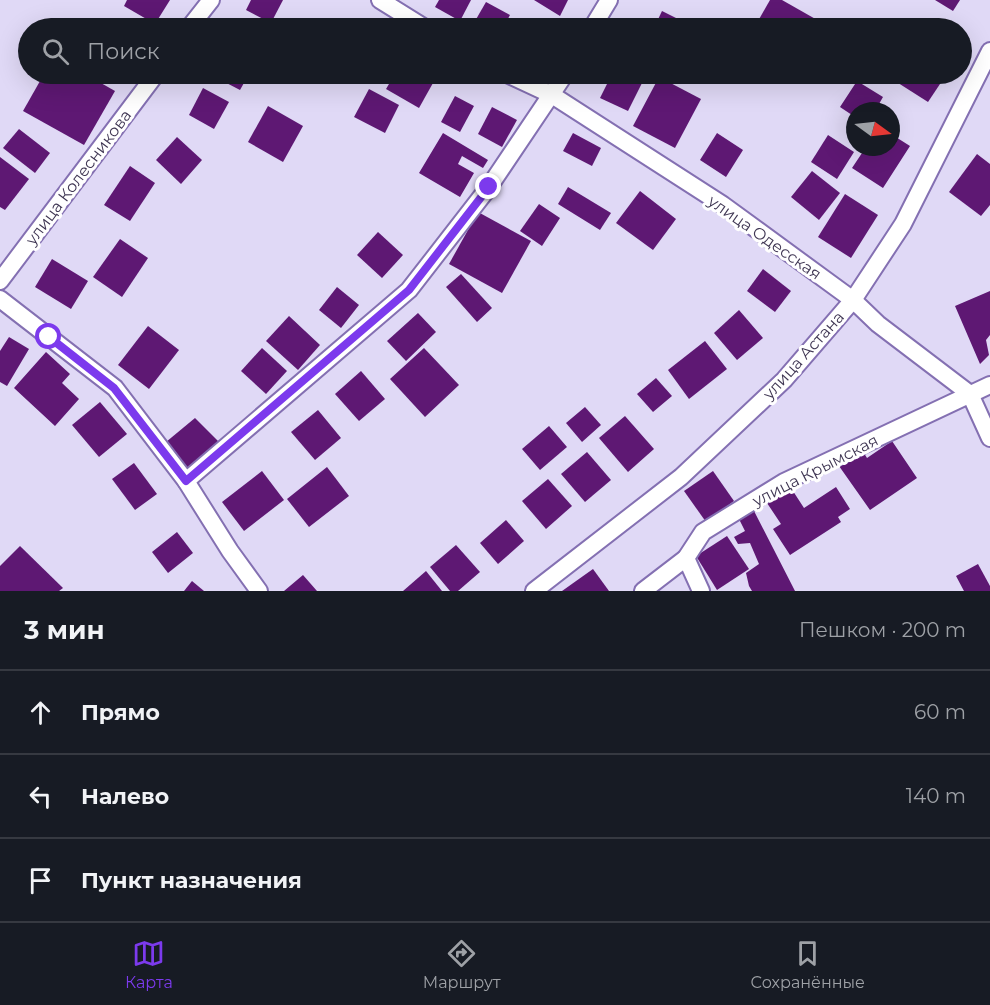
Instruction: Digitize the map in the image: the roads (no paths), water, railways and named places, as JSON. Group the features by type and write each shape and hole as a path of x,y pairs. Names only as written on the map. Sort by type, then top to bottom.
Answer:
{"street":[{"path":"197,18 211,0"},
{"path":"380,0 409,18"},
{"path":"598,18 609,0"},
{"name":"улица Астана","path":"534,591 681,477 784,380 853,300 903,224 990,51"},
{"name":"улица Колесникова","path":"0,281 148,84"},
{"name":"улица Одесская","path":"528,84 552,95 723,206 853,300 878,324 969,394 990,438"},
{"path":"186,481 409,290 489,187 559,84"},
{"path":"0,299 114,388 186,481 230,551 259,591"},
{"name":"улица Крымская","path":"687,558 703,532 784,482 990,385"},
{"path":"643,591 687,558 701,591"}]}
